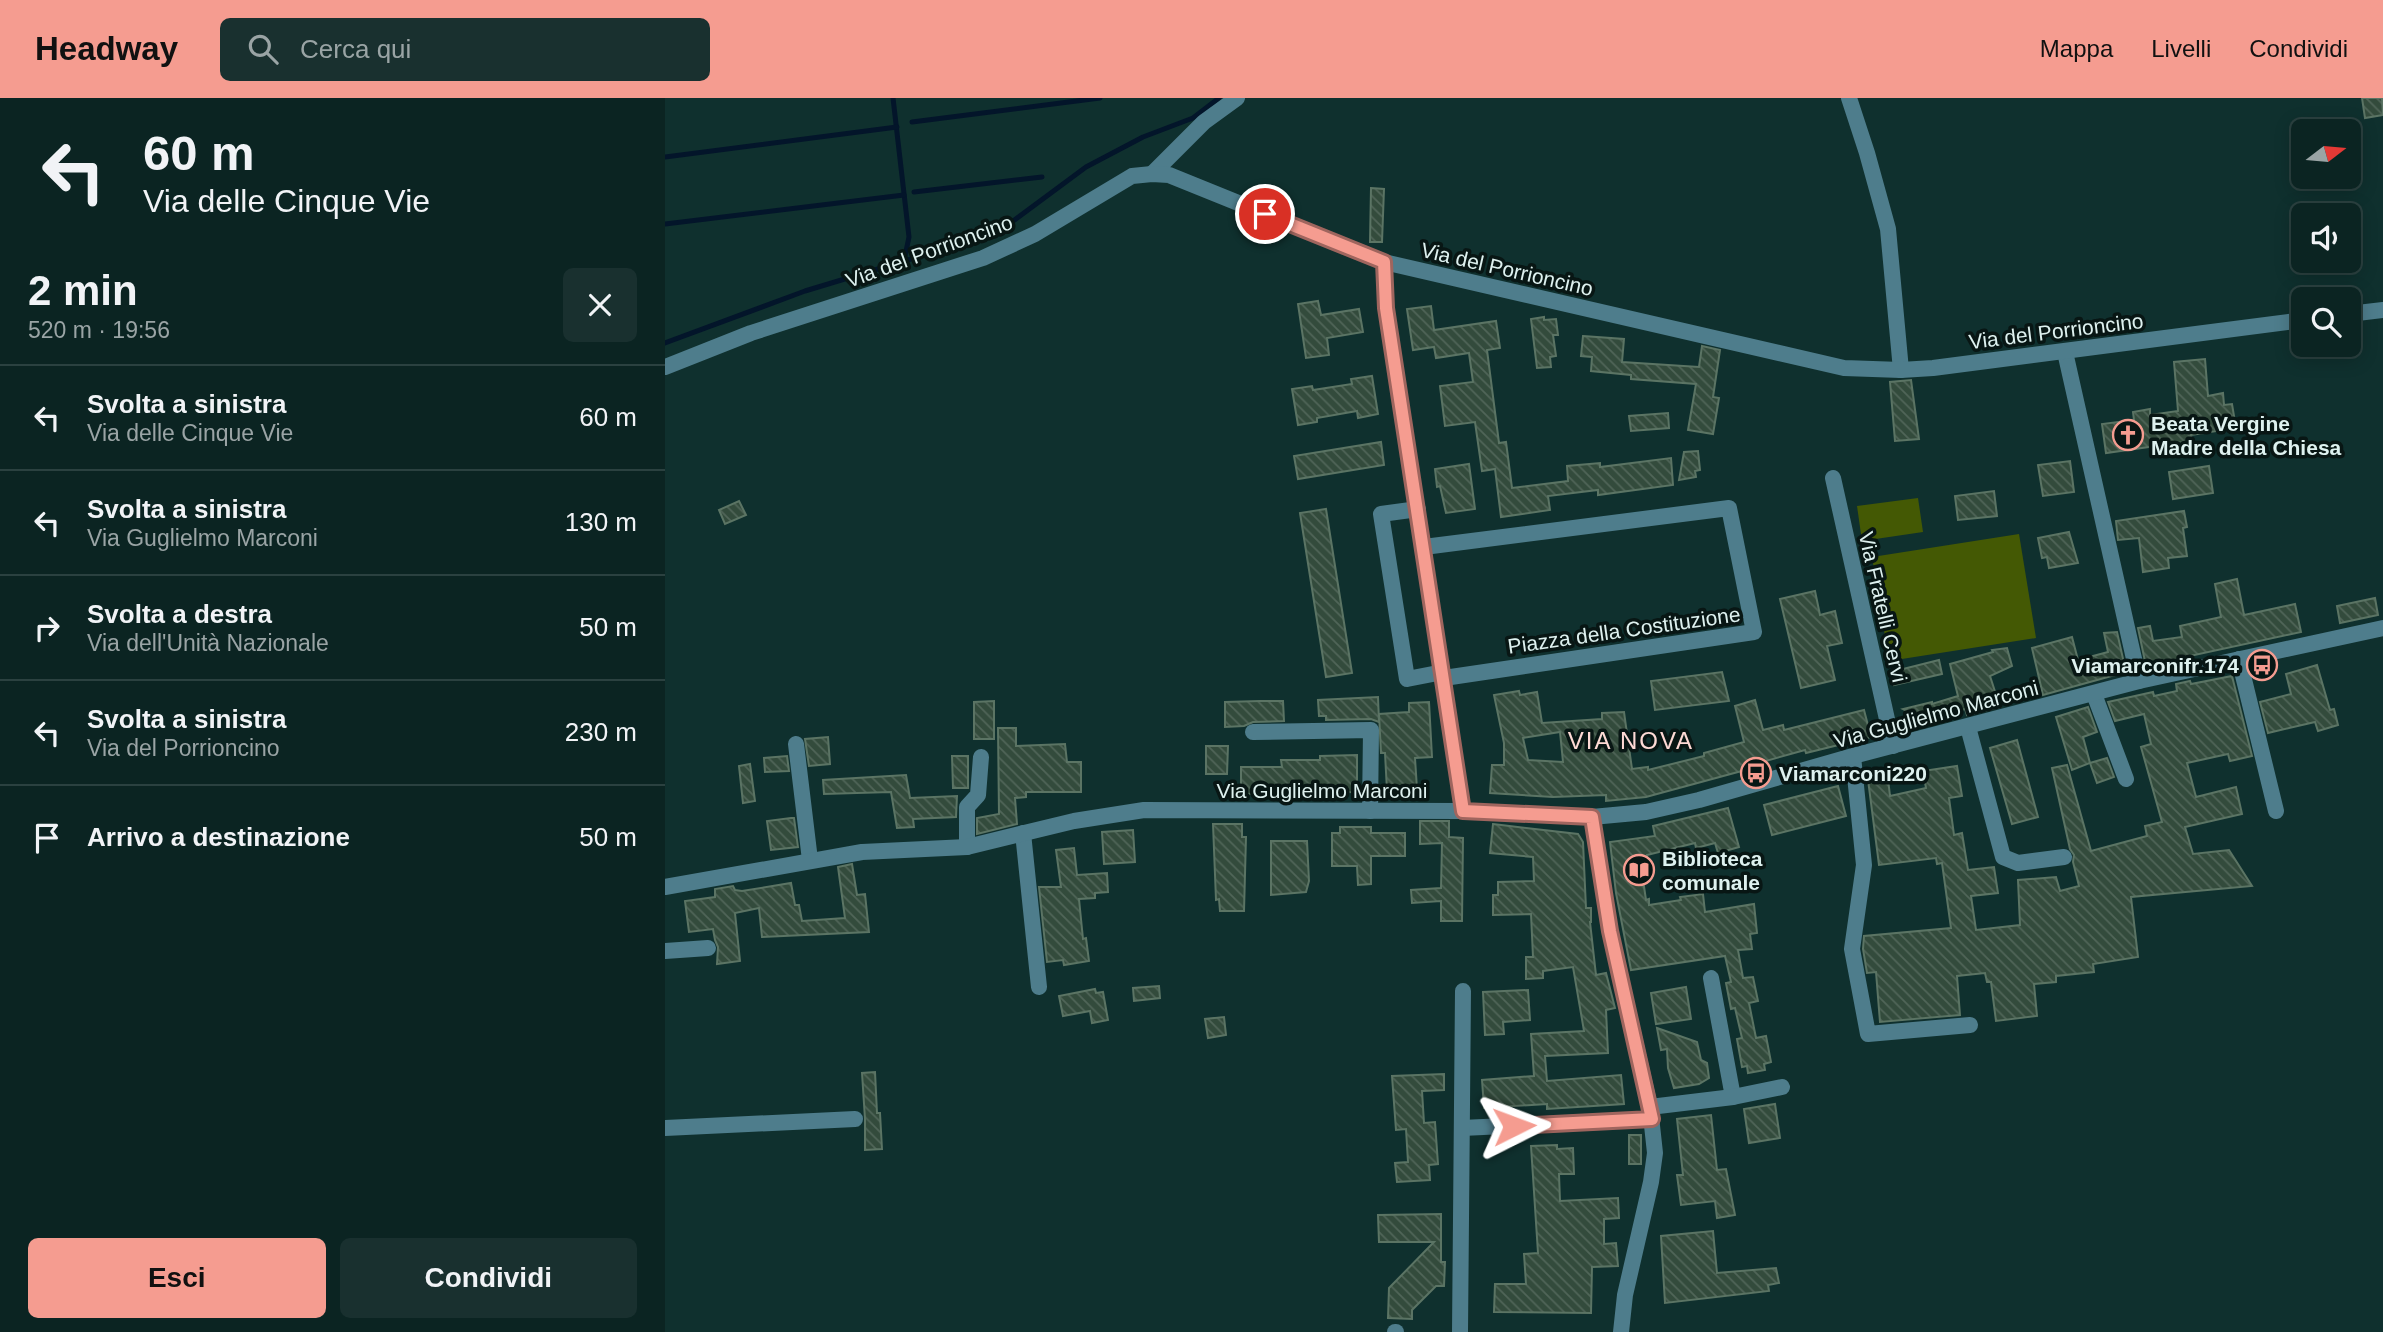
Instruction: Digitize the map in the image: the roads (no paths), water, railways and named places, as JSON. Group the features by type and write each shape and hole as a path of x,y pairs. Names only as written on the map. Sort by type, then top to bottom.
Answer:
{"street":[{"path":"1152,174 1204,122 1237,98"},
{"path":"1850,98 1888,229 1901,370"},
{"name":"Via del Porrioncino","path":"665,367 751,333 983,258 1035,234 1132,176 1152,174 1169,176 1384,262 1844,368 1901,370 2065,352 2291,322"},
{"path":"1384,262 1386,308 1463,811"},
{"path":"2361,313 2383,310"},
{"path":"2065,352 2139,681"},
{"name":"Via Fratelli Cervi","path":"1833,478 1893,746"},
{"name":"Piazza della Costituzione","path":"1424,547 1729,508 1754,632 1443,675"},
{"path":"1418,509 1381,514 1407,679 1443,675"},
{"name":"Via Guglielmo Marconi","path":"665,887 862,852 967,847 1074,821 1143,810 1463,811 1592,817 1646,812 2139,681 2383,628"},
{"path":"2239,659 2276,810"},
{"path":"2094,694 2126,779"},
{"path":"1968,727 2003,857 2018,863 2064,857"},
{"path":"1252,733 1371,730 1370,811"},
{"path":"796,744 810,860"},
{"path":"967,847 967,807 978,795 981,757"},
{"path":"1853,757 1864,865 1852,949 1868,1034 1970,1025"},
{"path":"1592,817 1610,931 1651,1113 1655,1153 1625,1295 1621,1332"},
{"path":"1023,833 1039,988"},
{"path":"665,951 708,948"},
{"path":"1710,978 1733,1097"},
{"path":"1460,1332 1463,991"},
{"path":"1462,1128 1651,1113 1782,1087"},
{"path":"665,1128 855,1119"}],"waterway":[{"path":"893,98 909,237 904,261"},
{"path":"912,122 1100,98"},
{"path":"665,343 805,291 997,233 1086,167 1143,137 1193,118 1219,98"},
{"path":"665,157 897,127"},
{"path":"914,192 1042,177"},
{"path":"665,224 904,195"}],"place":[{"name":"Beata Vergine Madre della Chiesa","path":"2128,435"},
{"name":"Viamarconifr.174","path":"2262,665"},
{"name":"Viamarconi220","path":"1756,773"},
{"name":"Biblioteca comunale","path":"1639,870"}],"district":[{"name":"VIA NOVA","path":"1631,740"}]}
